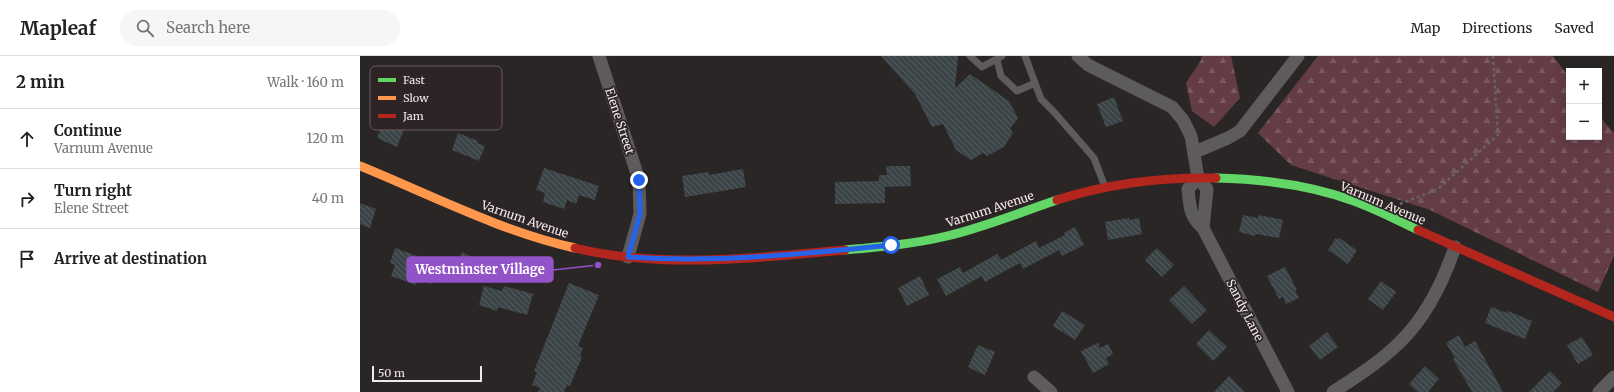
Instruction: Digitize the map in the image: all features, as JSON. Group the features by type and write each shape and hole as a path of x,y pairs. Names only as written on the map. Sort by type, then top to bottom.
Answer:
{"main road":[{"name":"Varnum Avenue","path":"360,166 518,232 570,247 628,257 677,260 719,259 906,243 949,235 975,228 1073,195 1105,187 1143,181 1198,178 1246,179 1295,184 1338,196 1380,212 1614,318"}],"street":[{"name":"Elene Street","path":"599,56 639,180 640,214 628,257"},
{"path":"1078,56 1088,65 1172,107 1183,120 1191,136 1195,152 1198,178"},
{"path":"1195,152 1228,138 1240,131 1298,56"},
{"name":"Sandy Lane","path":"1198,178 1207,189 1203,228 1288,392"},
{"path":"1333,392 1387,353 1400,342 1412,328 1431,302 1440,286 1455,247"},
{"path":"1034,377 1051,392"},
{"path":"1599,392 1614,377"}],"lane":[{"path":"970,56 982,67 999,58 1001,76 1017,91 1035,83"},
{"path":"1025,56 1041,99 1094,158 1105,187"}],"path":[{"path":"1380,212 1438,189 1498,135 1493,56"}],"green space":[{"path":"1202,56 1231,56 1240,98 1214,127 1192,111 1186,83"},
{"path":"1318,56 1553,56 1566,73 1566,140 1602,140 1602,119 1614,133 1614,256 1598,292 1430,210 1291,165 1258,133"}],"building":[{"path":"881,56 958,56 955,88 970,74 1009,101 1018,118 1010,129 1013,133 1004,147 987,156 983,153 971,160 956,150 943,124 932,127 915,94"},
{"path":"1114,97 1123,121 1106,127 1097,104"},
{"path":"380,130 404,130 397,147 377,138"},
{"path":"458,133 478,141 477,143 485,146 479,161 452,150"},
{"path":"886,166 910,166 911,186 885,187 885,203 835,204 835,182 879,181 879,175 887,175"},
{"path":"544,168 599,186 595,200 579,195 576,204 567,200 564,209 543,202 545,193 536,190"},
{"path":"743,169 746,187 685,197 682,176 709,172 709,175"},
{"path":"360,203 376,209 370,228 360,224"},
{"path":"1243,215 1258,218 1259,215 1283,220 1279,238 1256,234 1255,236 1239,232"},
{"path":"1129,218 1129,220 1139,218 1142,234 1108,240 1105,222"},
{"path":"1075,227 1084,245 1062,256 1059,250 1023,269 1020,263 985,282 982,276 946,296 937,279 960,267 963,273 997,254 1001,260 1036,241 1039,248 1065,235 1064,233"},
{"path":"1336,238 1339,238 1357,250 1348,264 1328,250"},
{"path":"395,248 417,256 414,263 436,271 431,284 418,279 416,285 391,276 395,265 390,263"},
{"path":"1157,248 1174,265 1162,277 1145,260"},
{"path":"462,252 482,262 476,277 455,267"},
{"path":"1285,267 1297,290 1295,291 1299,298 1286,304 1283,297 1279,299 1267,276"},
{"path":"920,276 929,295 907,306 898,288"},
{"path":"1381,281 1396,292 1383,310 1368,299"},
{"path":"569,283 599,295 578,346 583,348 580,356 582,357 570,386 567,385 564,392 538,392 540,388 532,385 537,372 534,371"},
{"path":"484,286 502,291 504,286 533,294 527,315 498,307 497,311 479,305"},
{"path":"1184,286 1207,310 1192,324 1169,300"},
{"path":"1491,307 1507,313 1508,311 1532,321 1525,339 1485,323"},
{"path":"1062,311 1085,325 1075,340 1053,326"},
{"path":"1209,330 1227,347 1213,361 1196,344"},
{"path":"1327,332 1338,347 1320,360 1309,346"},
{"path":"1459,335 1465,347 1475,341 1503,392 1472,392 1453,359 1455,358 1446,343"},
{"path":"1582,337 1593,355 1578,364 1567,345"},
{"path":"1098,343 1100,348 1108,344 1113,354 1106,358 1109,364 1093,373 1081,351"},
{"path":"978,345 995,352 985,375 968,367"},
{"path":"1425,366 1439,379 1428,392 1418,392 1409,384"},
{"path":"1550,371 1562,383 1553,392 1529,392"},
{"path":"1229,376 1245,392 1214,392"}],"traffic: fast":[{"path":"1216,178 1269,181 1337,195 1362,204 1418,230"},
{"path":"845,250 935,239 989,224 1057,200"}],"traffic: slow":[{"path":"360,166 466,212 547,241 575,248"}],"traffic: jam":[{"path":"1057,200 1096,189 1136,182 1216,178"},
{"path":"1418,230 1614,317"},
{"path":"575,248 641,258 675,260 709,260 778,256 845,250"}],"place":[{"name":"Westminster Village","path":"598,265"}],"route":[{"path":"639,180 640,214 628,257 700,260 769,256 891,245"}]}
